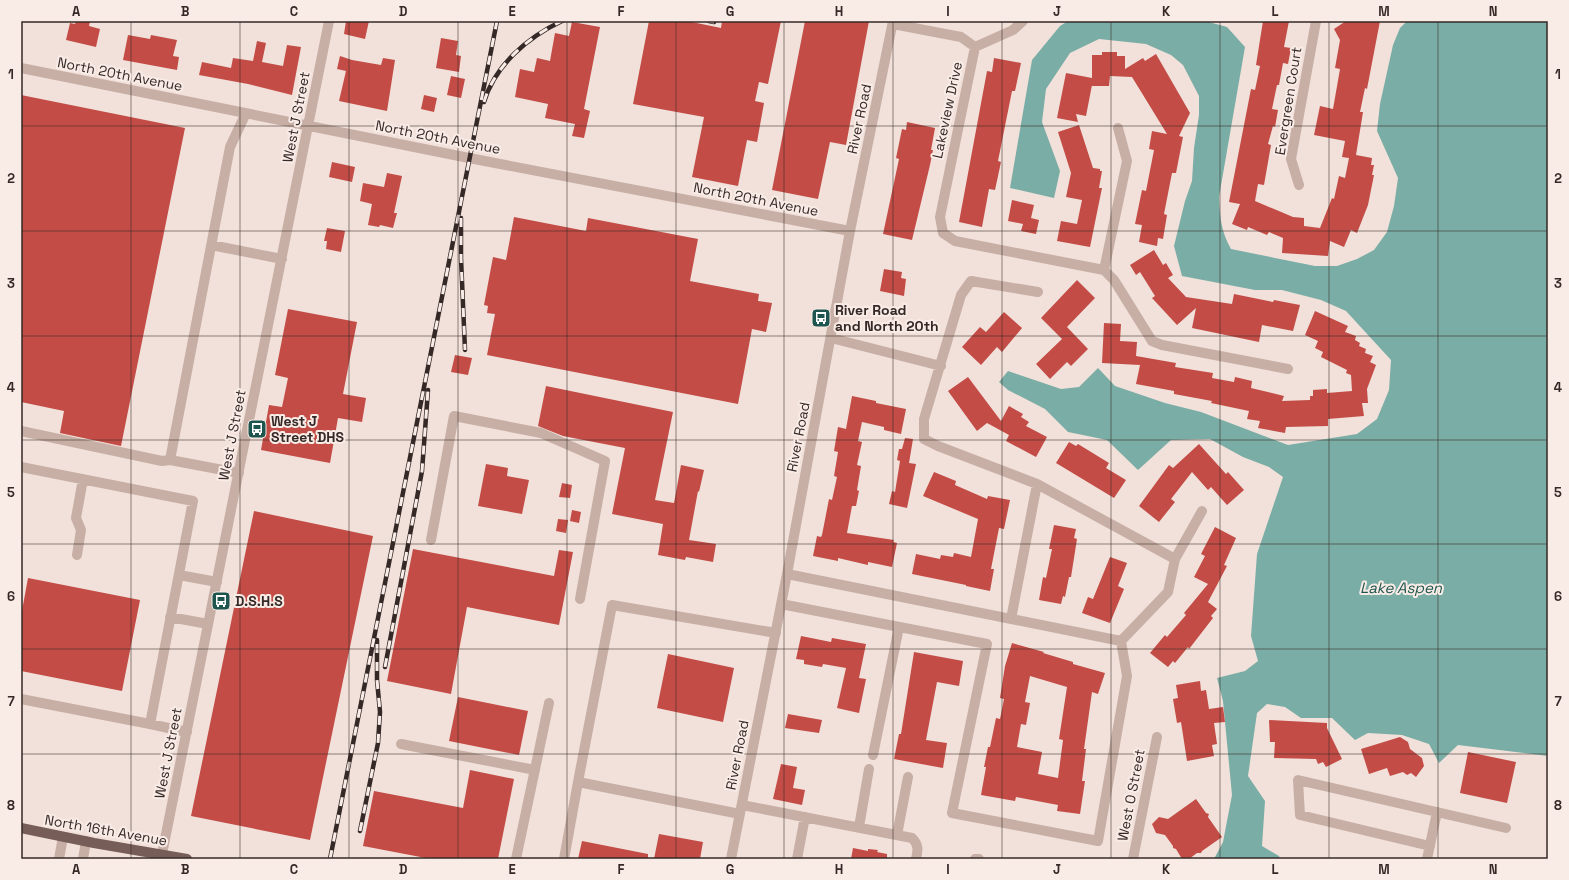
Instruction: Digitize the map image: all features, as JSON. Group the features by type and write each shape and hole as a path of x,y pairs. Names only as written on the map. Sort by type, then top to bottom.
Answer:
{"main road":[{"name":"North 16th Avenue","path":"21,828 86,842 187,859"}],"street":[{"name":"West J Street","path":"162,854 329,21"},
{"name":"Lakeview Drive","path":"1023,21 1013,30 974,47 940,217 943,233 955,240 1104,270"},
{"name":"Evergreen Court","path":"1299,185 1291,159 1316,21"},
{"path":"893,22 961,36 974,47"},
{"name":"River Road","path":"731,859 776,633 850,231 893,22"},
{"name":"North 20th Avenue","path":"21,68 469,158 850,231"},
{"path":"170,460 230,147 246,113"},
{"path":"1118,128 1127,161 1104,270 1114,280 1152,341 1162,345 1288,369"},
{"path":"211,245 282,258"},
{"path":"1038,292 971,281 961,294 941,366 924,419 924,439 938,446 1037,484 1175,559"},
{"path":"831,338 941,366"},
{"path":"431,540 454,416 541,433 605,461 580,599"},
{"path":"21,431 162,461 170,460 239,473"},
{"path":"21,467 193,501 150,724"},
{"path":"76,555 81,530 76,518 83,479"},
{"path":"1011,618 1037,484"},
{"path":"1121,641 1168,592 1175,559 1202,511"},
{"path":"787,574 1121,641"},
{"path":"179,575 217,582"},
{"path":"781,604 987,644 952,813 1098,841 1127,676 1121,641"},
{"path":"564,859 612,605 776,633"},
{"path":"170,617 208,624"},
{"path":"873,755 899,627"},
{"path":"21,699 187,732"},
{"path":"516,859 549,703"},
{"name":"West O Street","path":"1132,859 1157,737"},
{"path":"400,744 535,770"},
{"path":"859,827 869,769"},
{"path":"898,835 908,777"},
{"path":"1430,846 1300,815 1298,780 1506,828"},
{"path":"578,782 741,810 805,817 912,838 916,842 918,849 916,859"},
{"path":"1427,859 1437,812"},
{"path":"797,859 805,817"},
{"path":"59,859 63,837"},
{"path":"83,859 86,842"}],"water":[{"name":"Lake Aspen","path":"1068,21 1205,21 1227,27 1245,47 1219,197 1225,236 1231,249 1315,266 1337,266 1357,259 1374,250 1387,232 1394,206 1398,178 1377,131 1380,104 1393,45 1400,28 1407,21 1548,21 1548,756 1458,745 1439,763 1429,744 1402,735 1368,733 1355,740 1332,718 1301,718 1285,707 1267,704 1257,713 1248,776 1265,801 1262,846 1279,856 1280,859 1214,859 1223,842 1232,795 1223,701 1217,678 1245,671 1258,661 1251,636 1257,554 1283,477 1269,467 1243,457 1210,439 1171,440 1138,470 1107,440 1068,432 1045,409 1008,390 999,382 1008,371 1061,389 1079,387 1098,368 1115,386 1165,403 1201,412 1288,445 1357,434 1377,419 1389,390 1391,360 1346,311 1321,300 1282,290 1255,290 1182,276 1174,246 1185,201 1192,181 1194,148 1199,115 1199,96 1183,65 1171,55 1146,44 1099,39 1070,53 1046,89 1042,122 1060,171 1054,198 1010,188 1032,60 1060,26"}],"building":[{"path":"76,21 90,21 89,26 100,29 96,47 66,40 70,23 75,24"},
{"path":"346,21 369,21 365,39 344,34"},
{"path":"649,21 687,21 721,28 722,21 781,21 768,84 759,82 755,101 764,103 757,142 747,140 738,186 692,177 704,117 633,104"},
{"path":"805,21 869,21 846,145 830,142 818,199 772,190"},
{"path":"1263,21 1289,21 1284,47 1291,48 1288,64 1283,63 1279,85 1277,85 1272,109 1278,110 1275,127 1273,126 1268,144 1271,145 1264,185 1258,184 1255,201 1293,217 1304,218 1304,226 1320,228 1332,198 1334,199 1339,176 1345,178 1349,158 1342,157 1345,141 1314,135 1320,106 1333,109 1340,69 1335,68 1340,40 1334,29 1346,21 1380,21 1367,89 1365,88 1360,112 1363,112 1356,155 1372,158 1371,165 1374,165 1372,175 1374,175 1368,205 1357,233 1351,230 1344,247 1330,241 1328,256 1282,253 1283,238 1269,232 1267,235 1248,227 1247,230 1232,224 1240,204 1229,202 1251,89 1255,90 1260,66 1256,65"},
{"path":"572,22 600,27 584,109 590,111 584,138 572,136 575,124 545,118 548,104 515,97 520,69 534,72 537,58 550,61 555,33 569,36"},
{"path":"128,35 150,39 151,35 177,40 173,56 179,57 177,70 123,60"},
{"path":"441,38 458,41 456,55 461,56 459,72 436,68"},
{"path":"257,41 266,43 262,62 283,66 287,45 301,47 292,95 248,84 199,75 202,62 231,68 233,58 253,61"},
{"path":"1102,52 1117,52 1117,56 1125,56 1125,69 1143,58 1145,61 1156,54 1190,113 1179,136 1183,137 1176,173 1172,173 1164,214 1167,215 1163,239 1158,238 1157,246 1139,242 1142,225 1135,224 1142,190 1146,191 1154,150 1149,149 1152,131 1167,134 1132,77 1110,76 1109,86 1092,85 1086,116 1076,114 1078,122 1057,118 1066,73 1092,78 1092,55 1102,55"},
{"path":"340,56 352,60 381,65 383,58 395,60 387,111 339,101 346,71 337,69"},
{"path":"994,58 1021,63 1015,91 1012,91 998,161 1001,162 995,190 989,189 982,227 959,222 987,71 992,72"},
{"path":"451,76 465,79 461,98 447,95"},
{"path":"21,95 185,128 121,446 60,433 64,411 21,402"},
{"path":"424,95 437,98 434,112 421,109"},
{"path":"907,122 935,128 930,165 912,240 883,234 899,159 896,158 902,129 906,130"},
{"path":"1079,125 1093,168 1100,169 1100,171 1102,171 1099,188 1102,188 1090,247 1057,241 1061,221 1077,224 1082,200 1066,197 1071,173 1058,132"},
{"path":"332,162 355,167 352,182 329,177"},
{"path":"387,173 402,176 394,213 397,213 393,228 380,225 379,227 368,225 372,204 360,201 363,183 384,187"},
{"path":"1012,200 1034,205 1031,218 1039,220 1036,234 1021,231 1023,224 1008,221"},
{"path":"514,217 586,231 588,218 698,239 690,281 759,294 758,301 772,303 766,332 752,329 738,404 487,355 495,314 487,313 488,306 484,305 493,257 506,260"},
{"path":"327,228 345,231 341,252 326,249 327,241 324,241"},
{"path":"1154,250 1163,265 1166,263 1173,275 1168,278 1186,297 1232,304 1234,294 1273,302 1274,300 1300,305 1293,331 1262,325 1259,342 1192,328 1196,308 1177,325 1152,298 1155,296 1140,272 1136,275 1130,265"},
{"path":"884,269 902,272 901,278 906,279 904,296 880,291"},
{"path":"1077,280 1095,298 1067,327 1088,349 1071,366 1067,362 1050,379 1036,364 1062,339 1041,318"},
{"path":"288,309 357,322 343,394 366,398 362,422 338,418 330,463 261,450 269,405 282,407 288,378 275,375"},
{"path":"1315,311 1348,326 1345,332 1356,336 1355,340 1360,343 1359,346 1366,349 1365,353 1373,356 1370,362 1376,365 1367,389 1368,403 1362,403 1364,416 1328,419 1328,426 1286,427 1285,433 1258,428 1260,421 1247,419 1249,411 1211,403 1212,401 1174,394 1174,391 1136,384 1140,365 1102,363 1104,323 1121,324 1120,341 1137,342 1136,356 1176,363 1175,367 1213,373 1212,378 1234,382 1235,377 1252,381 1251,388 1284,396 1282,401 1310,400 1310,396 1313,396 1313,390 1327,389 1327,393 1352,391 1351,375 1346,373 1347,370 1321,357 1323,352 1315,348 1318,341 1305,335"},
{"path":"1004,312 1022,328 1002,352 997,347 981,365 962,347 980,327 986,332"},
{"path":"455,355 472,358 468,375 451,372"},
{"path":"968,377 1001,421 1009,406 1023,414 1021,417 1029,422 1026,426 1047,437 1036,457 1006,441 1009,435 987,423 977,431 948,391"},
{"path":"546,386 673,412 655,500 674,503 681,465 704,470 699,492 698,491 689,540 716,544 713,562 686,557 685,560 658,555 663,524 612,514 625,448 563,436 538,426"},
{"path":"852,396 906,409 901,434 884,430 884,427 862,422 858,441 862,442 857,465 861,466 857,490 859,491 856,506 852,506 847,533 894,540 893,542 897,543 892,567 868,562 868,565 838,558 838,561 813,556 817,536 821,537 822,535 829,499 832,500 837,477 834,476 838,452 834,451 838,427 846,429"},
{"path":"905,438 913,439 909,463 916,464 907,508 889,504 892,491 895,492 900,461 897,460 899,449 902,449"},
{"path":"1069,442 1076,446 1078,444 1109,463 1106,468 1126,480 1114,498 1056,463"},
{"path":"1199,444 1226,474 1228,472 1244,490 1227,505 1211,487 1208,490 1192,472 1171,499 1175,502 1159,522 1139,506 1169,465 1173,468"},
{"path":"486,464 508,468 507,476 529,480 522,514 478,506"},
{"path":"934,472 956,481 955,485 987,499 988,496 1010,500 1004,529 999,528 991,569 994,569 990,591 912,574 916,554 940,559 941,555 953,557 954,553 971,557 978,519 923,496"},
{"path":"562,483 572,485 570,498 559,497"},
{"path":"572,510 581,512 579,523 570,521"},
{"path":"254,511 373,536 310,840 191,816"},
{"path":"558,519 568,520 566,533 556,531"},
{"path":"1054,525 1076,529 1074,538 1077,539 1071,577 1069,577 1065,597 1063,596 1061,604 1039,600 1043,577 1046,578 1052,549 1049,549"},
{"path":"1215,527 1236,538 1224,565 1227,566 1208,602 1217,609 1211,616 1213,618 1189,649 1188,647 1175,663 1173,661 1168,667 1150,653 1165,635 1167,637 1186,615 1184,613 1208,584 1194,577 1205,556 1201,554"},
{"path":"413,549 554,576 559,550 573,552 559,625 467,607 451,694 387,681"},
{"path":"1110,557 1127,563 1118,586 1124,589 1110,623 1082,613 1088,597 1093,599"},
{"path":"28,578 140,600 122,691 21,671 21,616"},
{"path":"801,636 831,642 832,638 866,644 859,678 866,679 859,713 837,708 846,668 823,664 822,667 804,664 804,660 796,659"},
{"path":"1012,643 1044,652 1043,653 1073,662 1073,664 1105,673 1098,694 1092,692 1084,749 1086,749 1082,781 1085,781 1080,814 1057,811 1058,805 1016,797 1015,801 981,795 988,747 990,747 996,718 1000,719 1004,699 1000,698 1005,666","holes":["1030,676 1067,687 1059,739 1063,740 1058,778 1038,774 1042,752 1017,747 1021,724 1026,725 1030,703 1025,702"]},
{"path":"914,652 963,661 959,686 937,682 926,740 947,743 943,768 894,759 899,734 901,734"},
{"path":"668,654 734,668 723,722 657,708"},
{"path":"1200,681 1201,691 1206,690 1209,709 1223,707 1225,722 1214,723 1217,744 1212,745 1214,756 1187,761 1181,722 1177,723 1173,699 1178,698 1176,685"},
{"path":"458,697 528,711 519,755 449,741"},
{"path":"788,714 822,720 819,733 785,728"},
{"path":"1269,720 1327,723 1327,728 1342,759 1326,767 1323,762 1318,764 1316,759 1274,758 1275,742 1270,742"},
{"path":"1400,737 1408,742 1410,749 1422,758 1424,766 1416,777 1411,773 1407,775 1403,772 1390,776 1387,768 1369,774 1361,749"},
{"path":"1468,752 1516,762 1507,803 1460,793"},
{"path":"781,764 797,767 793,788 805,790 802,805 773,799"},
{"path":"470,770 514,779 498,859 431,859 363,846 374,791 463,808"},
{"path":"1196,799 1206,813 1209,814 1208,817 1222,837 1201,853 1197,853 1189,859 1182,859 1165,835 1156,833 1152,824 1159,817 1168,819"},
{"path":"659,834 703,842 700,859 654,859"},
{"path":"582,841 648,854 648,859 578,859"},
{"path":"853,848 868,851 868,849 878,850 877,852 887,854 887,859 851,859"}],"railway":[{"path":"330,859 497,21"},
{"path":"484,102 496,76 514,54 537,35 562,21"},
{"path":"709,21 714,22"},
{"path":"461,218 461,258 465,350"},
{"path":"385,667 422,471 428,390"},
{"path":"360,831 378,743 380,712 377,680 377,640"}],"place":[{"name":"River Road and North 20th","path":"821,318"},
{"name":"West J Street DHS","path":"257,429"},
{"name":"D.S.H.S","path":"221,601"}]}
